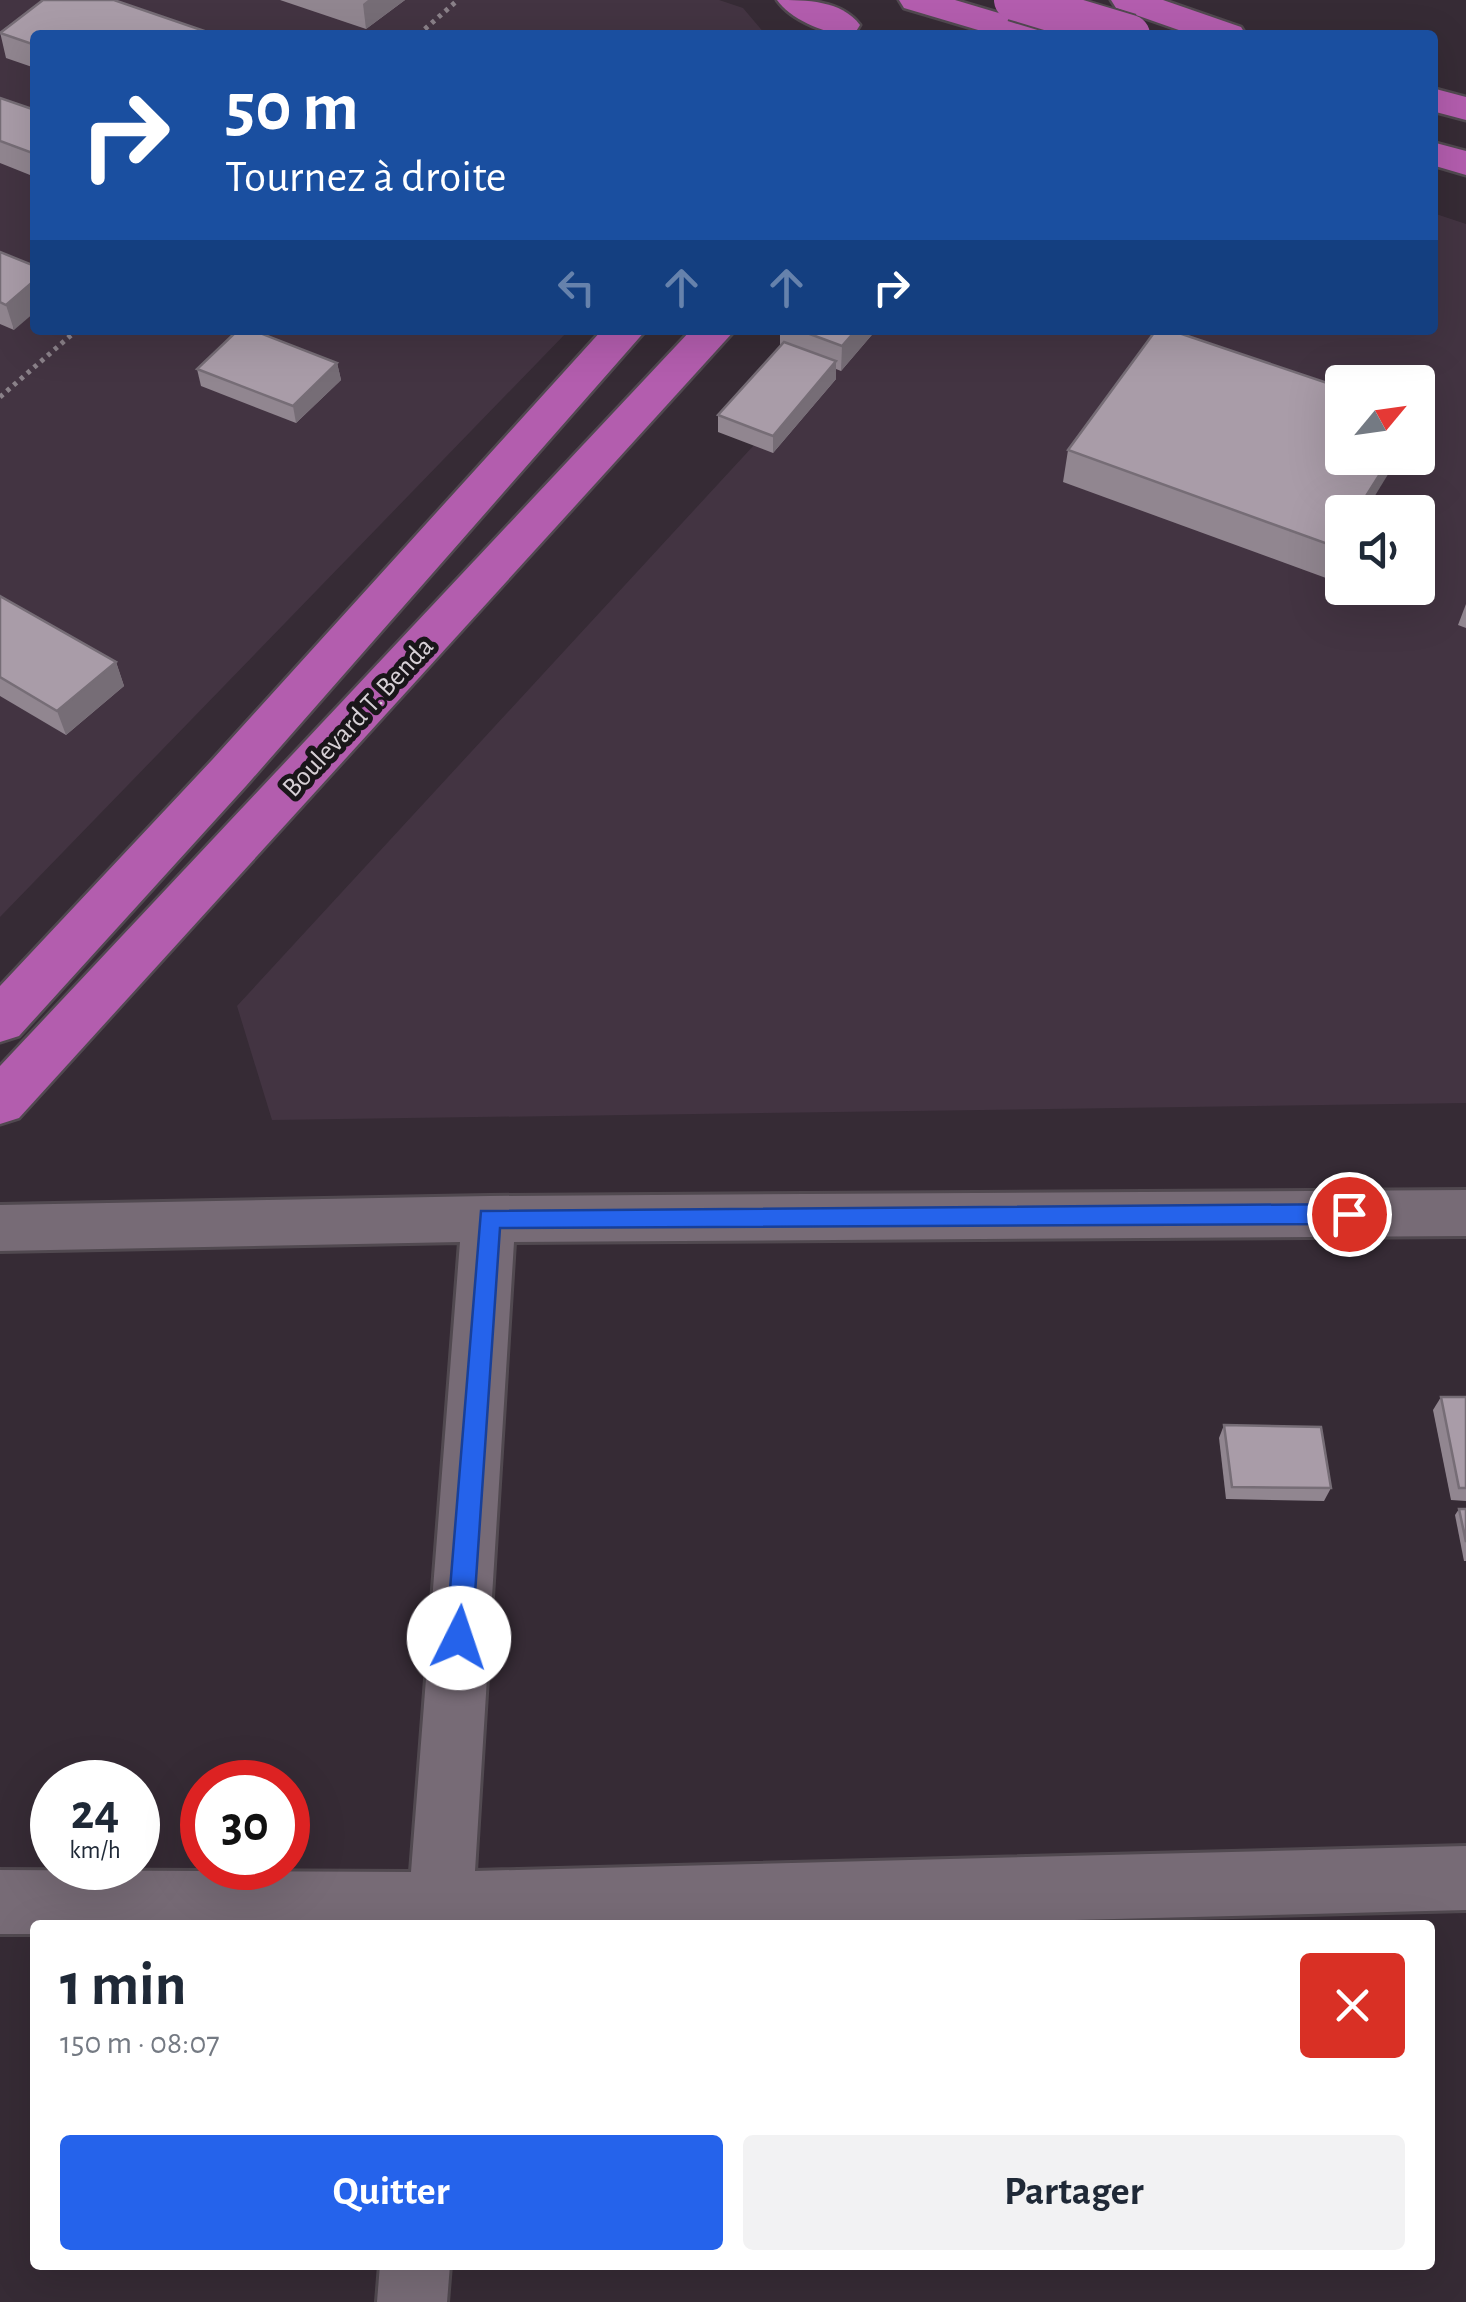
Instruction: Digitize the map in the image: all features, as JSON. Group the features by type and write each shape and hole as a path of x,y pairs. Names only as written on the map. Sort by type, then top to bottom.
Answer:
{"highway":[{"path":"794,0 844,20"},
{"path":"917,0 1016,30"},
{"path":"1014,0 1113,30"},
{"path":"1083,0 1088,17 1084,30"},
{"path":"1130,0 1214,30"},
{"path":"1438,101 1466,110"},
{"path":"1438,126 1466,134"},
{"path":"1438,155 1466,163"},
{"path":"1438,193 1466,201"},
{"name":"Boulevard T. Benda","path":"0,1021 228,774 620,335"},
{"name":"Boulevard T. Benda","path":"0,1102 709,335"}],"street":[{"path":"0,1228 489,1218 1466,1214"},
{"path":"440,1914 489,1218"},
{"path":"0,1902 440,1914 1466,1878"},
{"path":"412,2302 415,2270"}],"path":[{"path":"424,30 458,0"},
{"path":"0,397 71,335"}],"shaded area":[{"path":"0,0 719,0 743,8 762,30 30,30 30,335 564,335 0,917"},
{"path":"1438,215 1466,224 1466,1103 272,1120 237,1006 855,335 1438,335"}],"building":[{"path":"43,0 114,0 201,30 30,30 30,43 0,33"},
{"path":"0,98 30,108 30,152 0,141"},
{"path":"0,252 30,264 30,284 6,305 0,302"},
{"path":"233,335 265,335 337,363 293,406 197,369"},
{"path":"812,335 852,335 842,346"},
{"path":"1152,335 1185,335 1325,382 1325,475 1379,475 1367,495 1325,495 1325,543 1068,450"},
{"path":"784,342 836,361 773,436 718,415"},
{"path":"0,596 116,662 57,711 0,677"},
{"path":"1441,1397 1466,1397 1466,1488 1459,1488"},
{"path":"1224,1425 1321,1427 1331,1488 1232,1487"},
{"path":"1459,1509 1466,1509 1466,1542"}],"route":[{"path":"459,1638 489,1218 1349,1214"}]}
